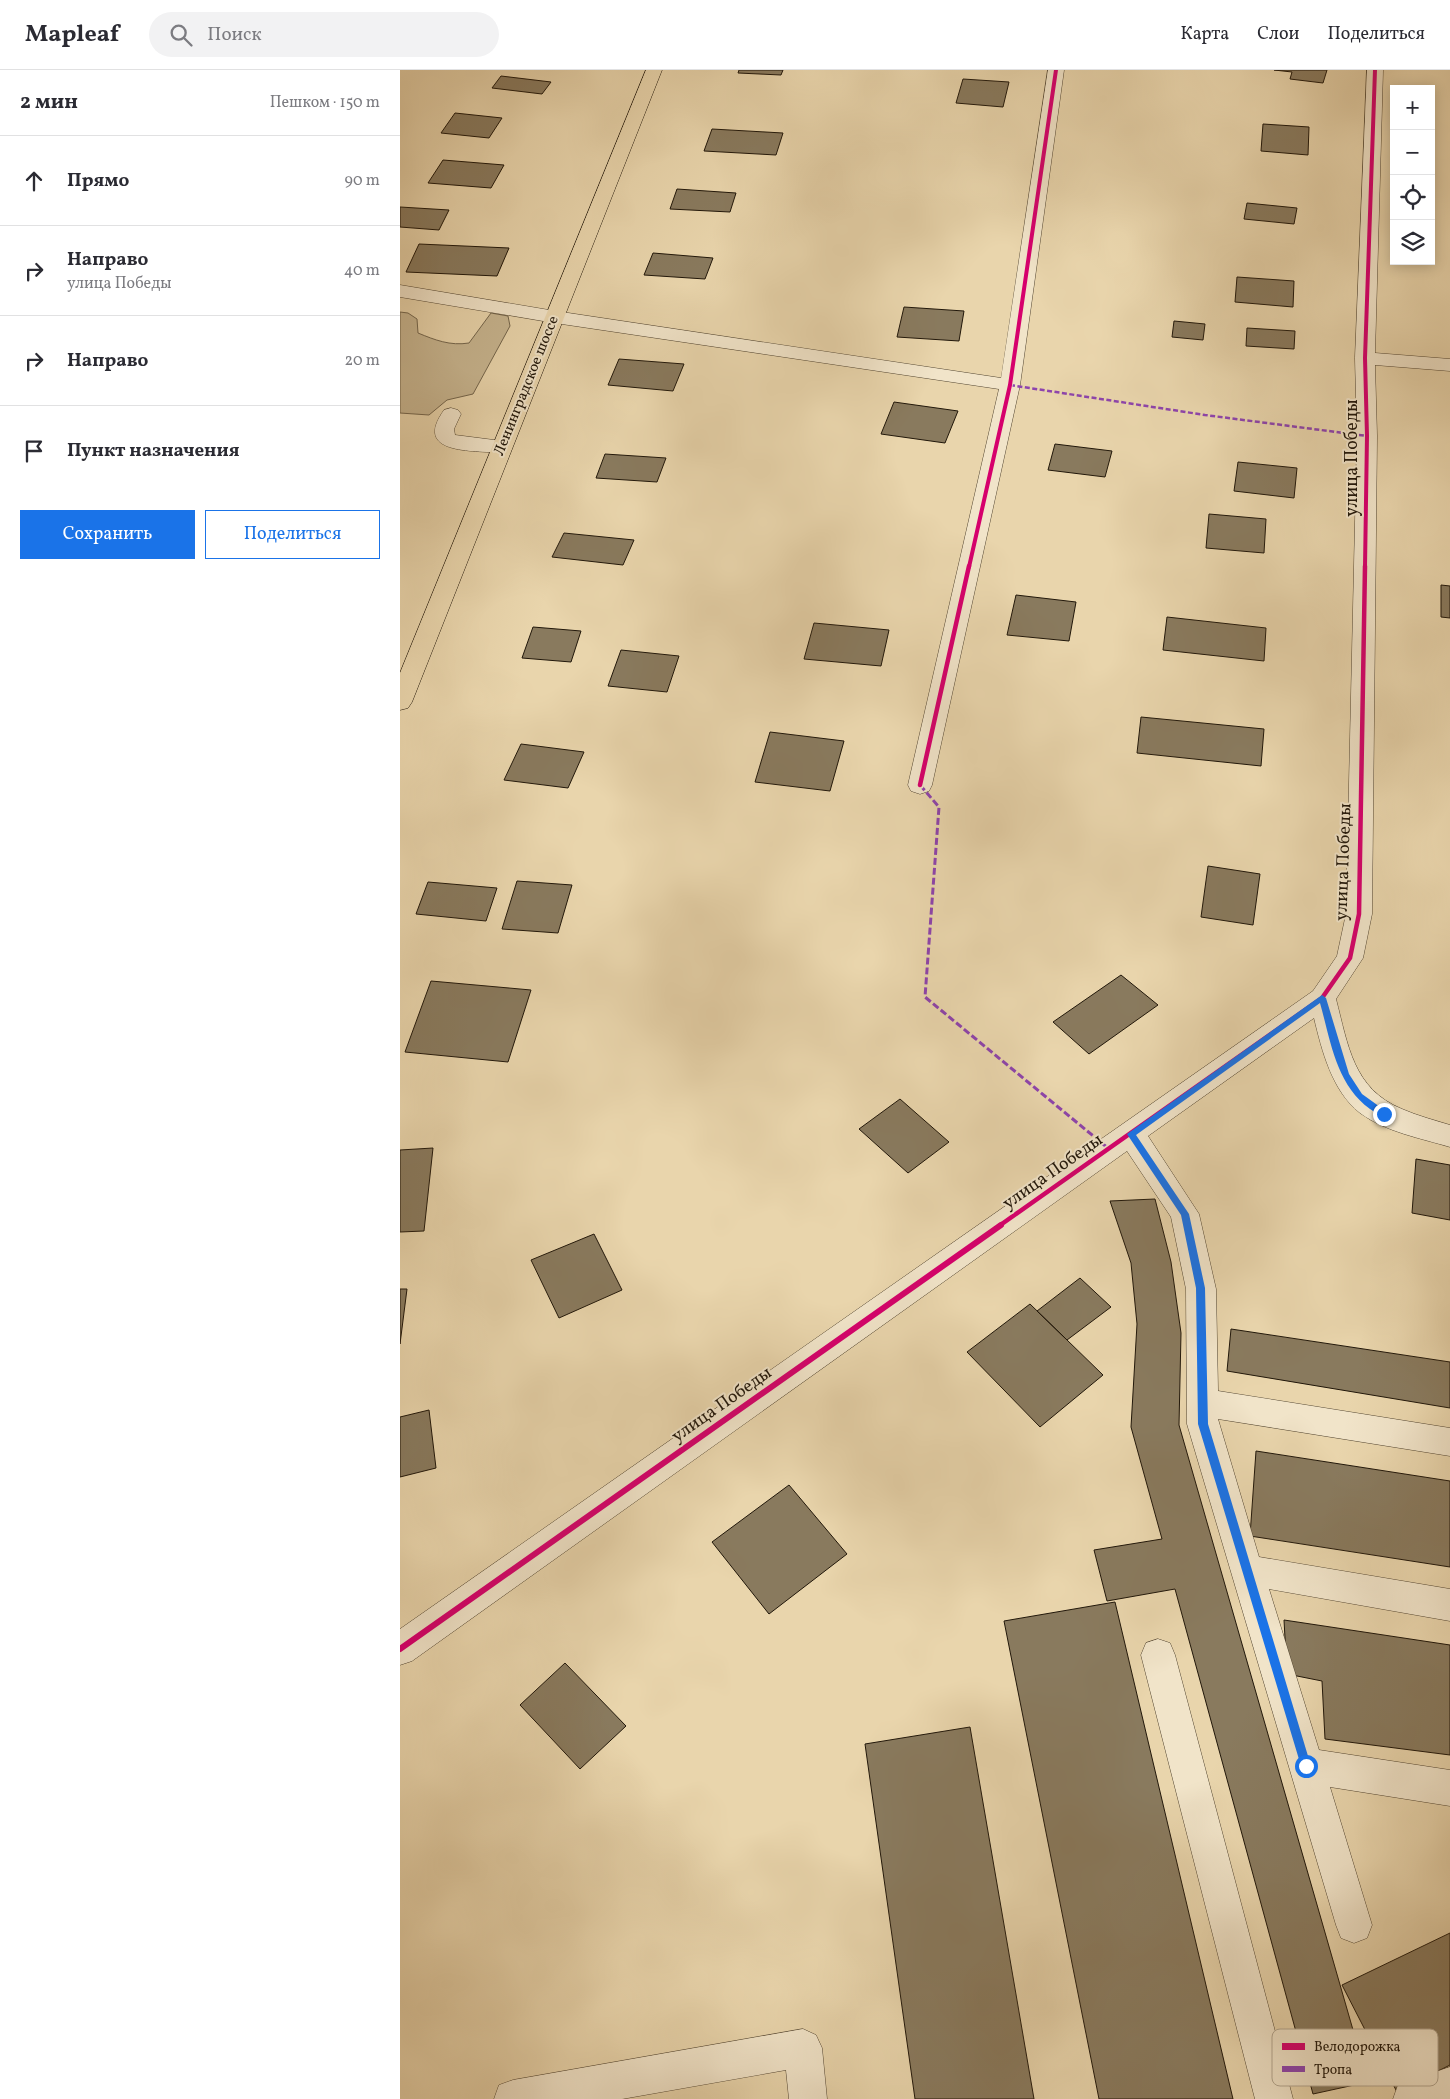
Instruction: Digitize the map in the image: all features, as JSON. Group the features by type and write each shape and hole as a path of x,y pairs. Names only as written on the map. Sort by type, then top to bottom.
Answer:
{"main road":[{"name":"Ленинградское шоссе","path":"400,702 654,70"}],"street":[{"path":"920,785 1010,385 1056,70"},
{"name":"улица Победы","path":"400,1649 1322,998 1350,958 1359,914 1367,436 1365,358 1375,70"},
{"path":"400,291 555,317 1010,385"},
{"path":"1365,358 1450,365"},
{"path":"451,414 444,429 445,438 454,442 502,448"},
{"path":"1322,998 1345,1075 1360,1097 1384,1114 1450,1136"},
{"path":"1131,1134 1185,1214 1201,1288 1203,1424 1354,1925"},
{"path":"1203,1403 1450,1442"},
{"path":"1247,1570 1450,1605"},
{"path":"1158,1655 1274,2099"},
{"path":"1306,1766 1450,1788"},
{"path":"513,2099 803,2048 808,2099"},
{"path":"1412,2099 1450,2086"}],"shaded area":[{"path":"400,312 408,313 417,319 418,333 449,343 469,343 491,313 508,316 510,326 473,394 447,400 429,415 400,413"}],"building":[{"path":"739,70 783,70 781,75 738,73"},
{"path":"1274,70 1327,70 1323,83 1290,79 1292,72"},
{"path":"501,76 551,82 542,94 492,88"},
{"path":"963,79 1009,82 1003,107 956,103"},
{"path":"455,113 502,118 489,138 441,133"},
{"path":"1263,124 1309,127 1308,155 1261,151"},
{"path":"712,129 783,133 776,155 704,151"},
{"path":"443,160 504,165 491,188 428,183"},
{"path":"677,189 736,193 730,212 670,209"},
{"path":"1247,203 1297,208 1294,224 1244,219"},
{"path":"400,207 449,210 439,230 400,227"},
{"path":"419,244 509,248 497,276 406,272"},
{"path":"653,253 713,258 705,279 644,275"},
{"path":"1237,277 1294,281 1293,307 1235,302"},
{"path":"904,307 964,311 959,341 897,337"},
{"path":"1174,321 1205,324 1203,340 1172,337"},
{"path":"1247,328 1295,331 1294,349 1246,346"},
{"path":"619,359 684,364 673,391 608,385"},
{"path":"894,402 958,411 945,443 881,434"},
{"path":"1055,444 1112,451 1105,477 1048,470"},
{"path":"605,454 666,458 657,482 596,478"},
{"path":"1238,462 1297,468 1294,498 1234,491"},
{"path":"1209,514 1266,519 1264,553 1206,548"},
{"path":"564,533 634,540 623,565 552,557"},
{"path":"1441,585 1450,586 1450,618 1441,617"},
{"path":"1016,595 1076,602 1069,641 1007,635"},
{"path":"1167,617 1266,628 1264,661 1163,650"},
{"path":"814,623 889,630 881,666 804,659"},
{"path":"533,627 581,631 571,662 522,658"},
{"path":"621,650 679,656 667,692 608,686"},
{"path":"1141,717 1264,729 1261,766 1137,753"},
{"path":"770,732 844,741 830,791 755,782"},
{"path":"521,744 584,752 568,788 504,780"},
{"path":"1208,866 1260,874 1253,925 1201,917"},
{"path":"517,881 572,885 558,933 502,929"},
{"path":"428,882 497,888 486,921 416,914"},
{"path":"1121,975 1158,1005 1089,1054 1053,1022"},
{"path":"431,981 531,990 508,1062 405,1052"},
{"path":"900,1099 949,1142 908,1173 859,1129"},
{"path":"433,1148 424,1231 400,1232 400,1150"},
{"path":"1416,1159 1450,1165 1450,1220 1412,1213"},
{"path":"1155,1199 1171,1262 1181,1333 1179,1425 1353,2029 1295,2029 1175,1589 1107,1601 1094,1550 1162,1539 1131,1427 1137,1324 1131,1263 1110,1201"},
{"path":"594,1234 622,1290 559,1318 531,1260"},
{"path":"1080,1278 1111,1307 1067,1340 1037,1311"},
{"path":"400,1289 407,1289 400,1344"},
{"path":"1030,1304 1103,1375 1040,1427 967,1352"},
{"path":"1231,1329 1450,1362 1450,1408 1227,1371"},
{"path":"429,1410 436,1468 400,1477 400,1417"},
{"path":"1256,1451 1450,1481 1450,1567 1250,1536"},
{"path":"789,1485 847,1554 769,1614 712,1542"},
{"path":"1115,1602 1233,2099 1099,2099 1004,1621"},
{"path":"1284,1620 1450,1645 1450,1755 1325,1739 1322,1681 1287,1674"},
{"path":"565,1663 626,1726 580,1769 520,1705"},
{"path":"970,1727 1034,2099 915,2099 865,1744"},
{"path":"1450,1933 1450,2065 1438,2071 1438,2029 1365,2029 1342,1985"},
{"path":"1311,2086 1350,2086 1313,2094"},
{"path":"1394,2086 1409,2086 1397,2092"}],"marked path":[{"path":"1010,385 1205,415 1367,436"},
{"path":"920,785 939,807 925,997 1109,1149"}],"cycle path":[{"path":"920,785 1010,385 1056,70"},
{"path":"400,1649 1322,998 1350,958 1359,914 1367,436 1365,358 1375,70"}],"route":[{"path":"1306,1766 1203,1424 1201,1288 1185,1214 1131,1134 1322,998 1345,1075 1360,1097 1384,1114"}]}
